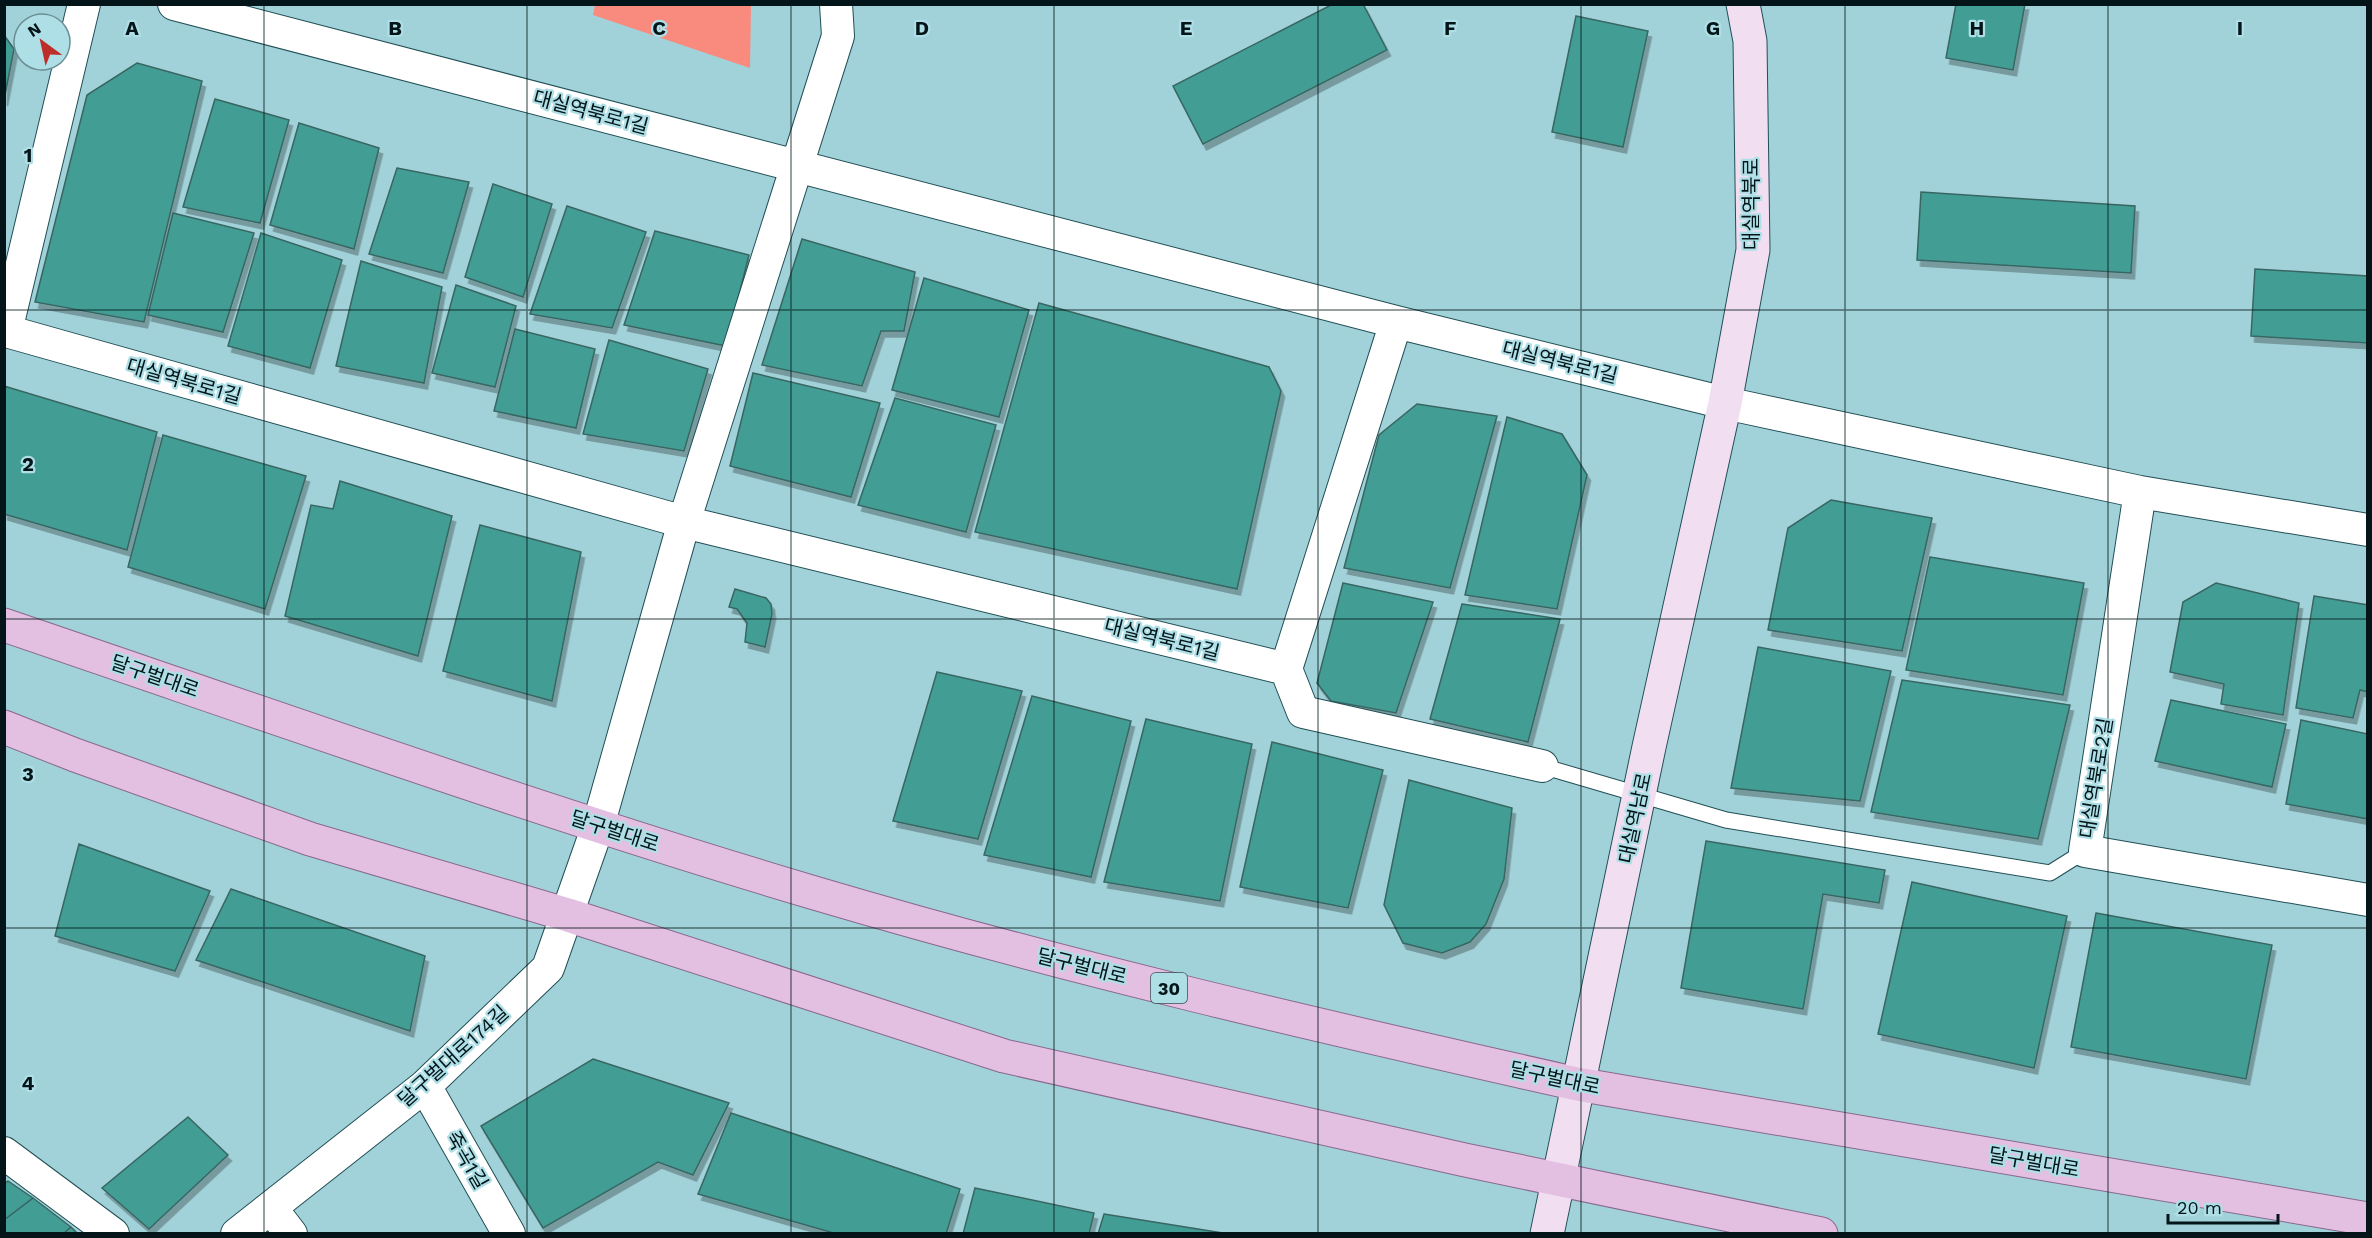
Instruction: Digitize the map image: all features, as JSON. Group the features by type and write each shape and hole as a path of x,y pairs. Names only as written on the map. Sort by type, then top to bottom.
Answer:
{"main road":[{"name":"달구벌대로","path":"4,625 598,826 820,895 1043,957 1450,1056 1577,1084 2367,1219"},
{"path":"4,727 75,755 310,839 568,915 1004,1056 1465,1160 1821,1233"}],"street":[{"name":"대실역북로1길","path":"84,4 6,331 684,522 1286,669"},
{"name":"대실역북로1길","path":"174,4 1396,322 1725,403"},
{"path":"684,522 838,36 836,4"},
{"name":"대실역북로","path":"1725,403 1753,250 1750,41 1743,4"},
{"path":"1396,322 1286,669 1303,712 1542,766"},
{"path":"1725,403 2140,492 2367,530"},
{"name":"대실역남로","path":"1547,1233 1577,1084 1725,403"},
{"name":"대실역북로2길","path":"2140,492 2085,851 2367,900"},
{"name":"달구벌대로174길","path":"237,1233 425,1086 548,968 598,826 684,522"},
{"name":"죽곡1길","path":"425,1086 500,1230"},
{"path":"4,1153 113,1233"},
{"path":"271,1208 291,1233"}],"lane":[{"path":"1542,766 1641,793 1726,820 2050,873 2085,851"}],"shaded area":[{"path":"595,5 751,5 750,68 593,15"}],"building":[{"path":"1333,4 1363,4 1387,50 1203,144 1173,86"},
{"path":"1956,4 2025,4 2013,70 1946,58"},
{"path":"1576,16 1648,31 1623,147 1552,132"},
{"path":"4,35 12,46 12,59 4,100"},
{"path":"137,63 202,81 144,322 35,302 87,95"},
{"path":"215,99 289,120 260,223 183,207"},
{"path":"299,123 379,148 354,249 270,225"},
{"path":"397,168 469,182 443,273 369,254"},
{"path":"493,184 552,204 523,297 465,277"},
{"path":"1921,192 2135,206 2131,273 1917,260"},
{"path":"567,206 646,232 612,328 530,314"},
{"path":"173,213 254,233 223,332 148,315"},
{"path":"655,231 749,255 726,346 624,325"},
{"path":"261,233 342,260 310,368 228,346"},
{"path":"802,239 915,272 904,331 881,331 862,386 762,365"},
{"path":"361,261 442,287 424,383 336,366"},
{"path":"2255,269 2368,276 2368,343 2251,336"},
{"path":"924,278 1029,310 999,417 892,390"},
{"path":"456,285 516,306 495,387 432,373"},
{"path":"1039,303 1269,367 1281,391 1237,589 975,532"},
{"path":"515,329 595,349 576,428 494,411"},
{"path":"609,340 708,369 684,451 583,434"},
{"path":"753,373 880,403 851,497 730,466"},
{"path":"4,386 157,432 127,550 4,514"},
{"path":"895,398 996,425 966,532 858,505"},
{"path":"1417,404 1497,416 1450,588 1344,568 1379,435"},
{"path":"1507,417 1562,434 1587,475 1557,609 1465,595"},
{"path":"163,435 306,476 265,609 128,567"},
{"path":"340,481 452,516 418,656 285,616 311,505 333,509"},
{"path":"1831,500 1932,518 1902,651 1768,630 1788,528"},
{"path":"480,525 581,552 552,701 443,671"},
{"path":"1930,557 2084,583 2063,695 1906,670"},
{"path":"1343,583 1433,602 1396,713 1331,701 1317,683"},
{"path":"2216,583 2299,603 2283,715 2221,704 2224,684 2170,672 2183,602"},
{"path":"735,589 766,598 771,604 772,614 765,647 745,642 747,623 737,609 729,607"},
{"path":"2314,596 2368,605 2368,692 2360,690 2353,718 2296,708"},
{"path":"1462,604 1560,619 1528,742 1430,719"},
{"path":"1758,647 1891,671 1860,801 1731,788"},
{"path":"937,672 1022,691 978,839 893,821"},
{"path":"1902,680 2070,705 2038,839 1871,812"},
{"path":"1032,696 1131,721 1091,877 984,855"},
{"path":"2171,700 2286,724 2272,787 2155,761"},
{"path":"1146,719 1252,744 1220,901 1104,882"},
{"path":"2301,720 2368,734 2368,819 2286,804"},
{"path":"1272,742 1383,770 1348,908 1240,887"},
{"path":"1409,780 1512,808 1504,879 1486,924 1470,942 1442,953 1403,943 1384,905"},
{"path":"1706,841 1885,870 1879,903 1823,894 1803,1009 1681,988"},
{"path":"79,844 210,891 175,971 55,936"},
{"path":"1912,882 2067,916 2034,1068 1878,1034"},
{"path":"231,889 425,956 410,1031 196,960"},
{"path":"2096,913 2272,945 2246,1079 2071,1047"},
{"path":"593,1059 729,1103 693,1175 658,1162 543,1228 481,1126"},
{"path":"731,1113 960,1189 946,1234 837,1234 698,1194"},
{"path":"188,1117 228,1155 149,1229 102,1188"},
{"path":"8,1181 33,1198 4,1220 4,1184"},
{"path":"975,1188 1094,1213 1089,1234 963,1234"},
{"path":"33,1198 71,1227 63,1234 4,1234 4,1220"},
{"path":"1104,1214 1223,1233 1098,1234"},
{"path":"71,1227 78,1234 63,1234"}]}
